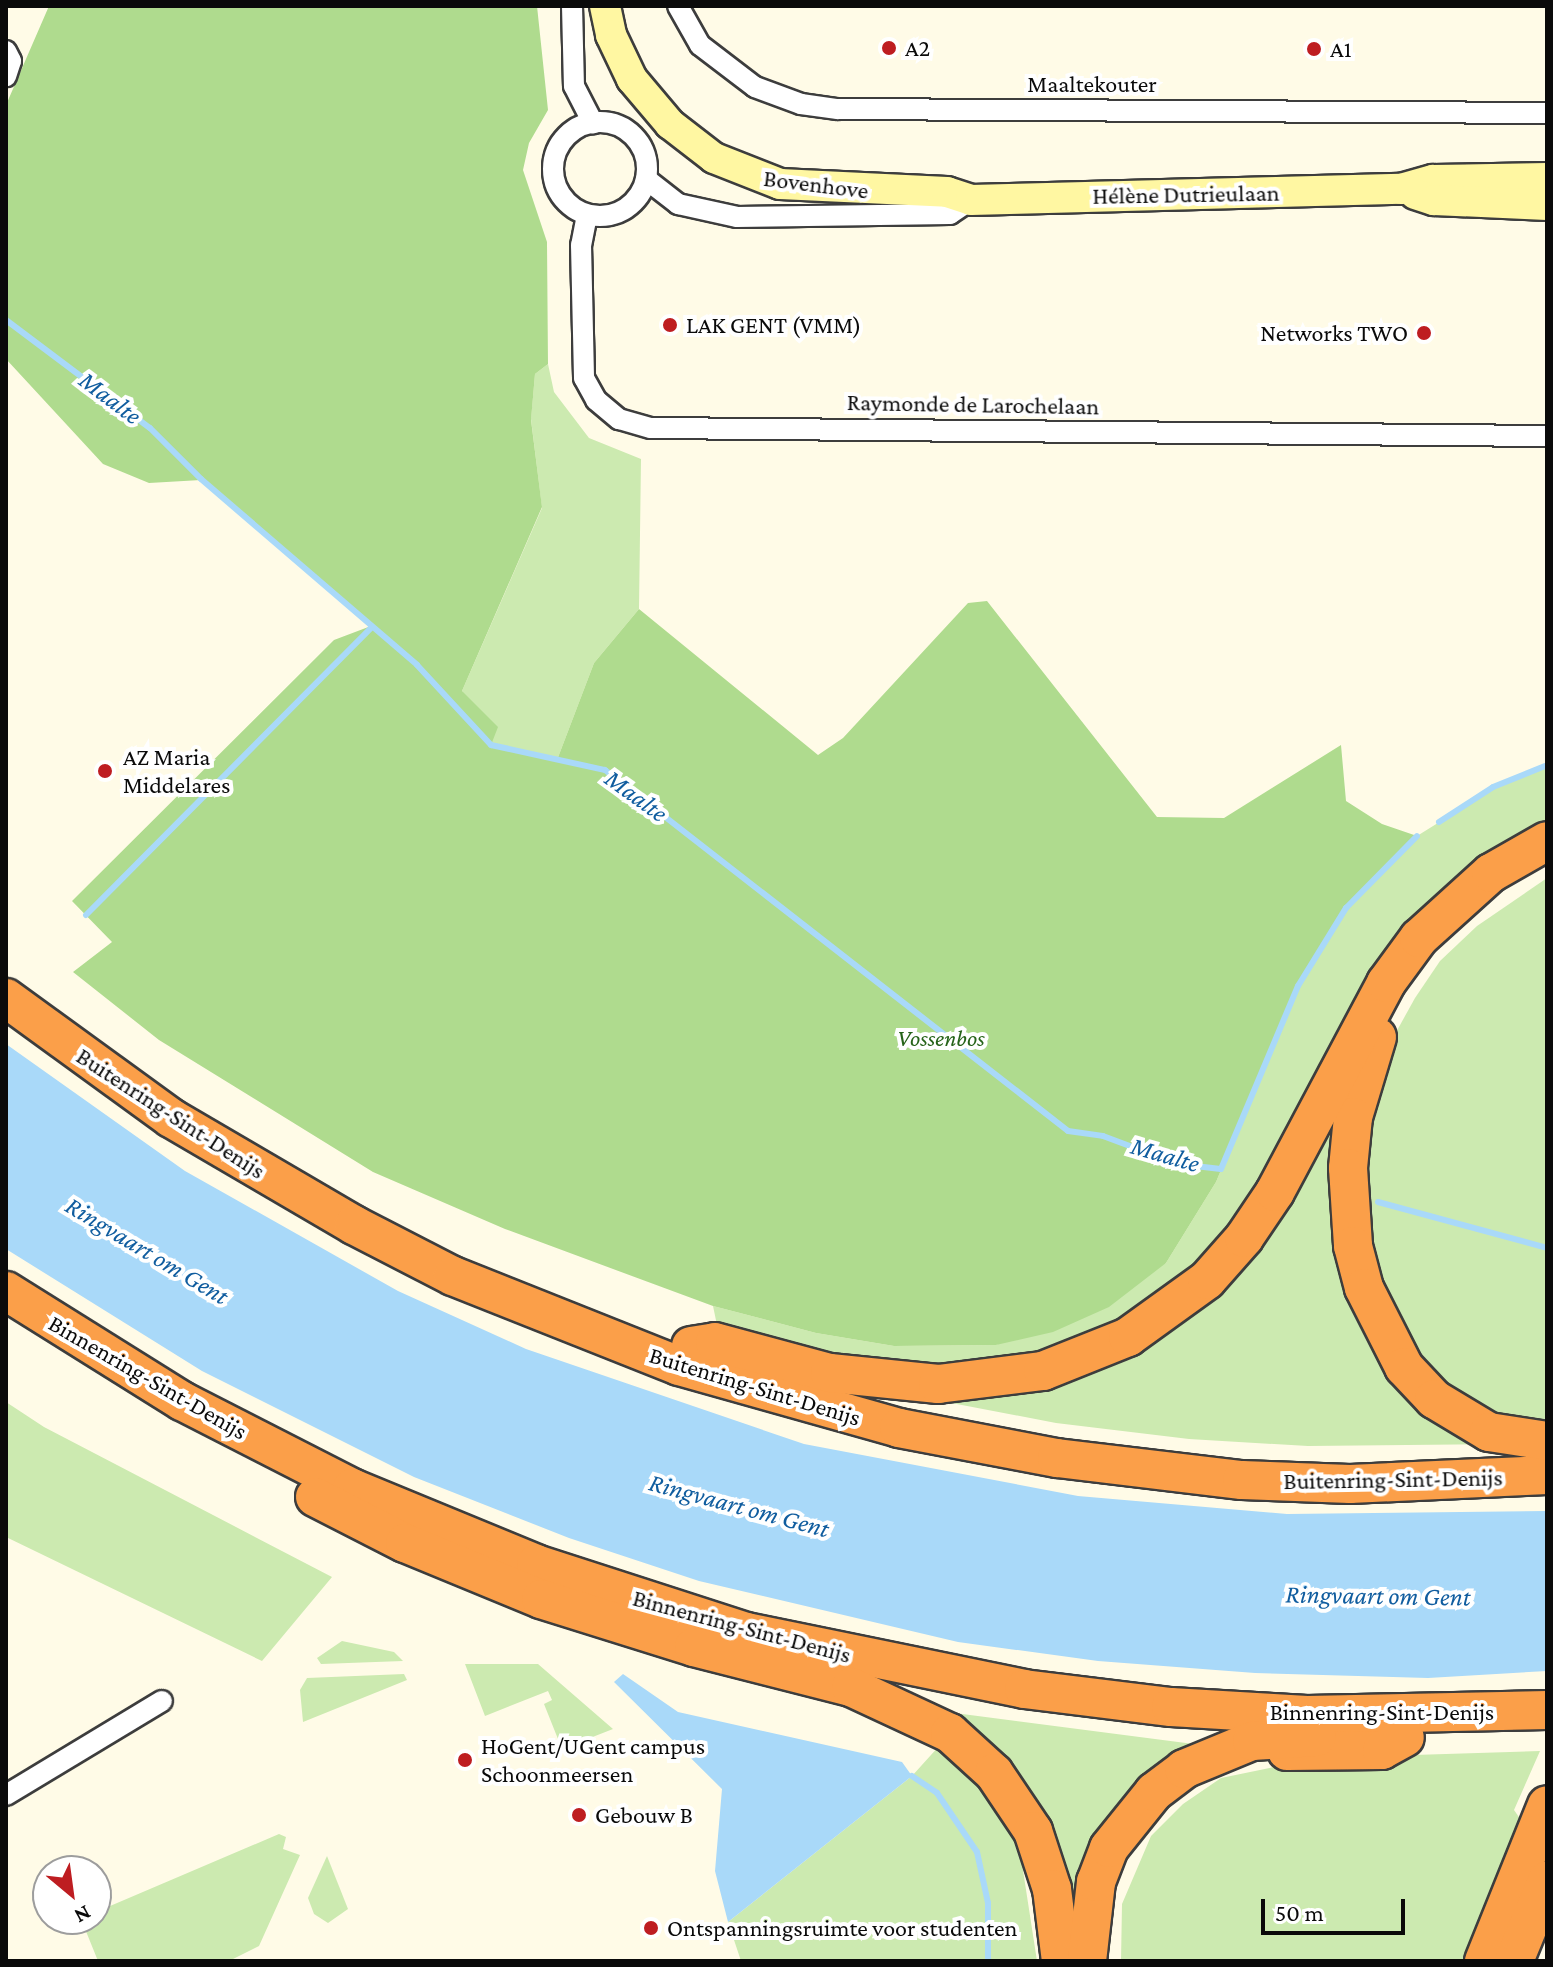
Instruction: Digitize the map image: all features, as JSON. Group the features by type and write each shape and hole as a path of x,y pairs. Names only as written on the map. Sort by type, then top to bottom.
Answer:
{"highway":[{"path":"691,1346 715,1342 830,1373 938,1384 1043,1371 1128,1337 1207,1280 1244,1238 1275,1192 1378,996 1419,938 1491,873 1547,841"},
{"path":"1547,863 1464,917 1405,988 1364,1067 1353,1117 1348,1198 1364,1288 1404,1367 1434,1399 1463,1418 1511,1438 1547,1441"},
{"name":"Buitenring-Sint-Denijs","path":"6,998 56,1027 257,1171 453,1276 591,1334 794,1401 1057,1458 1242,1480 1350,1484 1547,1475"},
{"path":"56,1027 257,1149 507,1274 691,1346 855,1394 1065,1435 1253,1456 1442,1457 1547,1452"},
{"name":"Binnenring-Sint-Denijs","path":"6,1291 182,1401 352,1488 536,1564 733,1628 895,1666 1171,1707 1352,1715 1547,1710"},
{"path":"182,1401 215,1442 405,1543 541,1599 851,1687 917,1713 950,1733 994,1773 1033,1831 1052,1889 1061,1961"},
{"path":"1087,1961 1089,1912 1109,1848 1154,1792 1184,1769 1252,1741 1547,1733"},
{"path":"1108,1961 1114,1893 1125,1861 1169,1802 1226,1765 1259,1755 1382,1750 1405,1737"},
{"path":"1484,1961 1547,1805"},
{"path":"1514,1961 1547,1881"}],"street":[{"path":"572,6 570,64 582,109 593,123"},
{"name":"Bovenhove","path":"605,6 611,35 632,79 670,124 714,158 780,184 947,192 971,200"},
{"name":"Maaltekouter","path":"678,6 700,45 755,87 801,104 838,109 1547,113"},
{"path":"6,51 11,61 6,76"},
{"path":"593,123 608,123 634,137 643,149 646,179 631,205 617,213 587,215 561,197 553,166 565,137 593,123"},
{"path":"646,179 678,204 737,217 950,214 971,200"},
{"name":"Hélène Dutrieulaan","path":"971,200 1401,189 1433,180 1544,183"},
{"name":"Raymonde de Larochelaan","path":"587,215 581,245 584,378 596,400 619,419 651,428 1547,436"},
{"path":"6,1795 162,1701"}],"green space":[{"name":"Vossenbos","path":"49,6 537,6 548,110 529,143 523,170 547,242 548,364 535,374 531,420 542,507 462,691 498,727 491,745 557,760 594,663 639,609 818,755 843,738 968,603 987,601 1157,817 1224,818 1341,745 1346,801 1382,824 1417,836 1346,908 1298,986 1216,1182 1166,1263 1109,1307 1053,1332 996,1345 894,1346 816,1333 713,1306 505,1229 373,1172 159,1040 73,972 112,942 72,901 334,640 371,626 201,480 149,483 103,464 6,359 6,105"},
{"path":"548,364 554,392 589,438 641,459 639,609 594,663 557,760 491,745 462,691 542,508 531,419 535,374"},
{"path":"1547,766 1547,828 1484,864 1265,1186 1161,1304 1040,1360 888,1370 718,1330 713,1306 816,1333 894,1346 996,1345 1166,1263 1216,1182 1298,986 1346,908 1417,836 1494,788"},
{"path":"1547,878 1547,1431 1463,1406 1389,1321 1358,1192 1384,1054 1415,998 1440,961 1477,926"},
{"path":"1355,1059 1370,1333 1506,1444 1308,1446 1189,1439 1056,1423 894,1392 966,1390 1190,1307"},
{"path":"6,1402 44,1427 332,1577 262,1661 6,1537"},
{"path":"342,1641 394,1652 403,1661 321,1664 317,1658"},
{"path":"465,1664 538,1664 613,1729 562,1749 544,1704 552,1700 548,1691 485,1716"},
{"path":"404,1674 407,1680 303,1722 300,1690 307,1678"},
{"path":"947,1712 1209,1746 1176,1763 1079,1929 1045,1818 1029,1788 1007,1761"},
{"path":"940,1745 982,1784 1018,1838 1037,1961 741,1961 728,1922 912,1776"},
{"path":"1540,1751 1514,1810 1521,1820 1466,1961 1121,1961 1122,1904 1151,1836 1183,1804 1221,1778 1317,1758"},
{"path":"279,1834 286,1837 283,1849 300,1855 259,1946 229,1961 98,1961 87,1935 112,1935 112,1905"},
{"path":"327,1856 348,1909 328,1923 314,1914 308,1898"}],"water":[{"name":"Ringvaart om Gent","path":"6,1044 185,1171 398,1291 526,1349 804,1444 1078,1496 1287,1514 1547,1511 1547,1671 1428,1678 1255,1673 1098,1661 958,1642 699,1581 569,1538 414,1477 202,1371 6,1249"},
{"path":"623,1674 678,1712 902,1762 912,1776 728,1922 715,1871 722,1789 614,1682"}],"waterway":[{"name":"Maalte","path":"6,320 150,428 201,479 417,665 491,745 605,770 1068,1131 1103,1136 1178,1164 1221,1169 1298,986 1346,908 1417,836"},
{"path":"86,915 372,627"},
{"path":"1439,822 1493,787 1545,766"},
{"name":"Maalte","path":"1378,1202 1547,1248"},
{"path":"912,1776 937,1793 977,1852 988,1903 988,1961"}],"place":[{"name":"A2","path":"889,48"},
{"name":"A1","path":"1314,49"},
{"name":"LAK GENT (VMM)","path":"670,325"},
{"name":"Networks TWO","path":"1424,333"},
{"name":"AZ Maria Middelares","path":"105,771"},
{"name":"HoGent/UGent campus Schoonmeersen","path":"465,1760"},
{"name":"Gebouw B","path":"579,1815"},
{"name":"Ontspanningsruimte voor studenten","path":"651,1928"}]}
